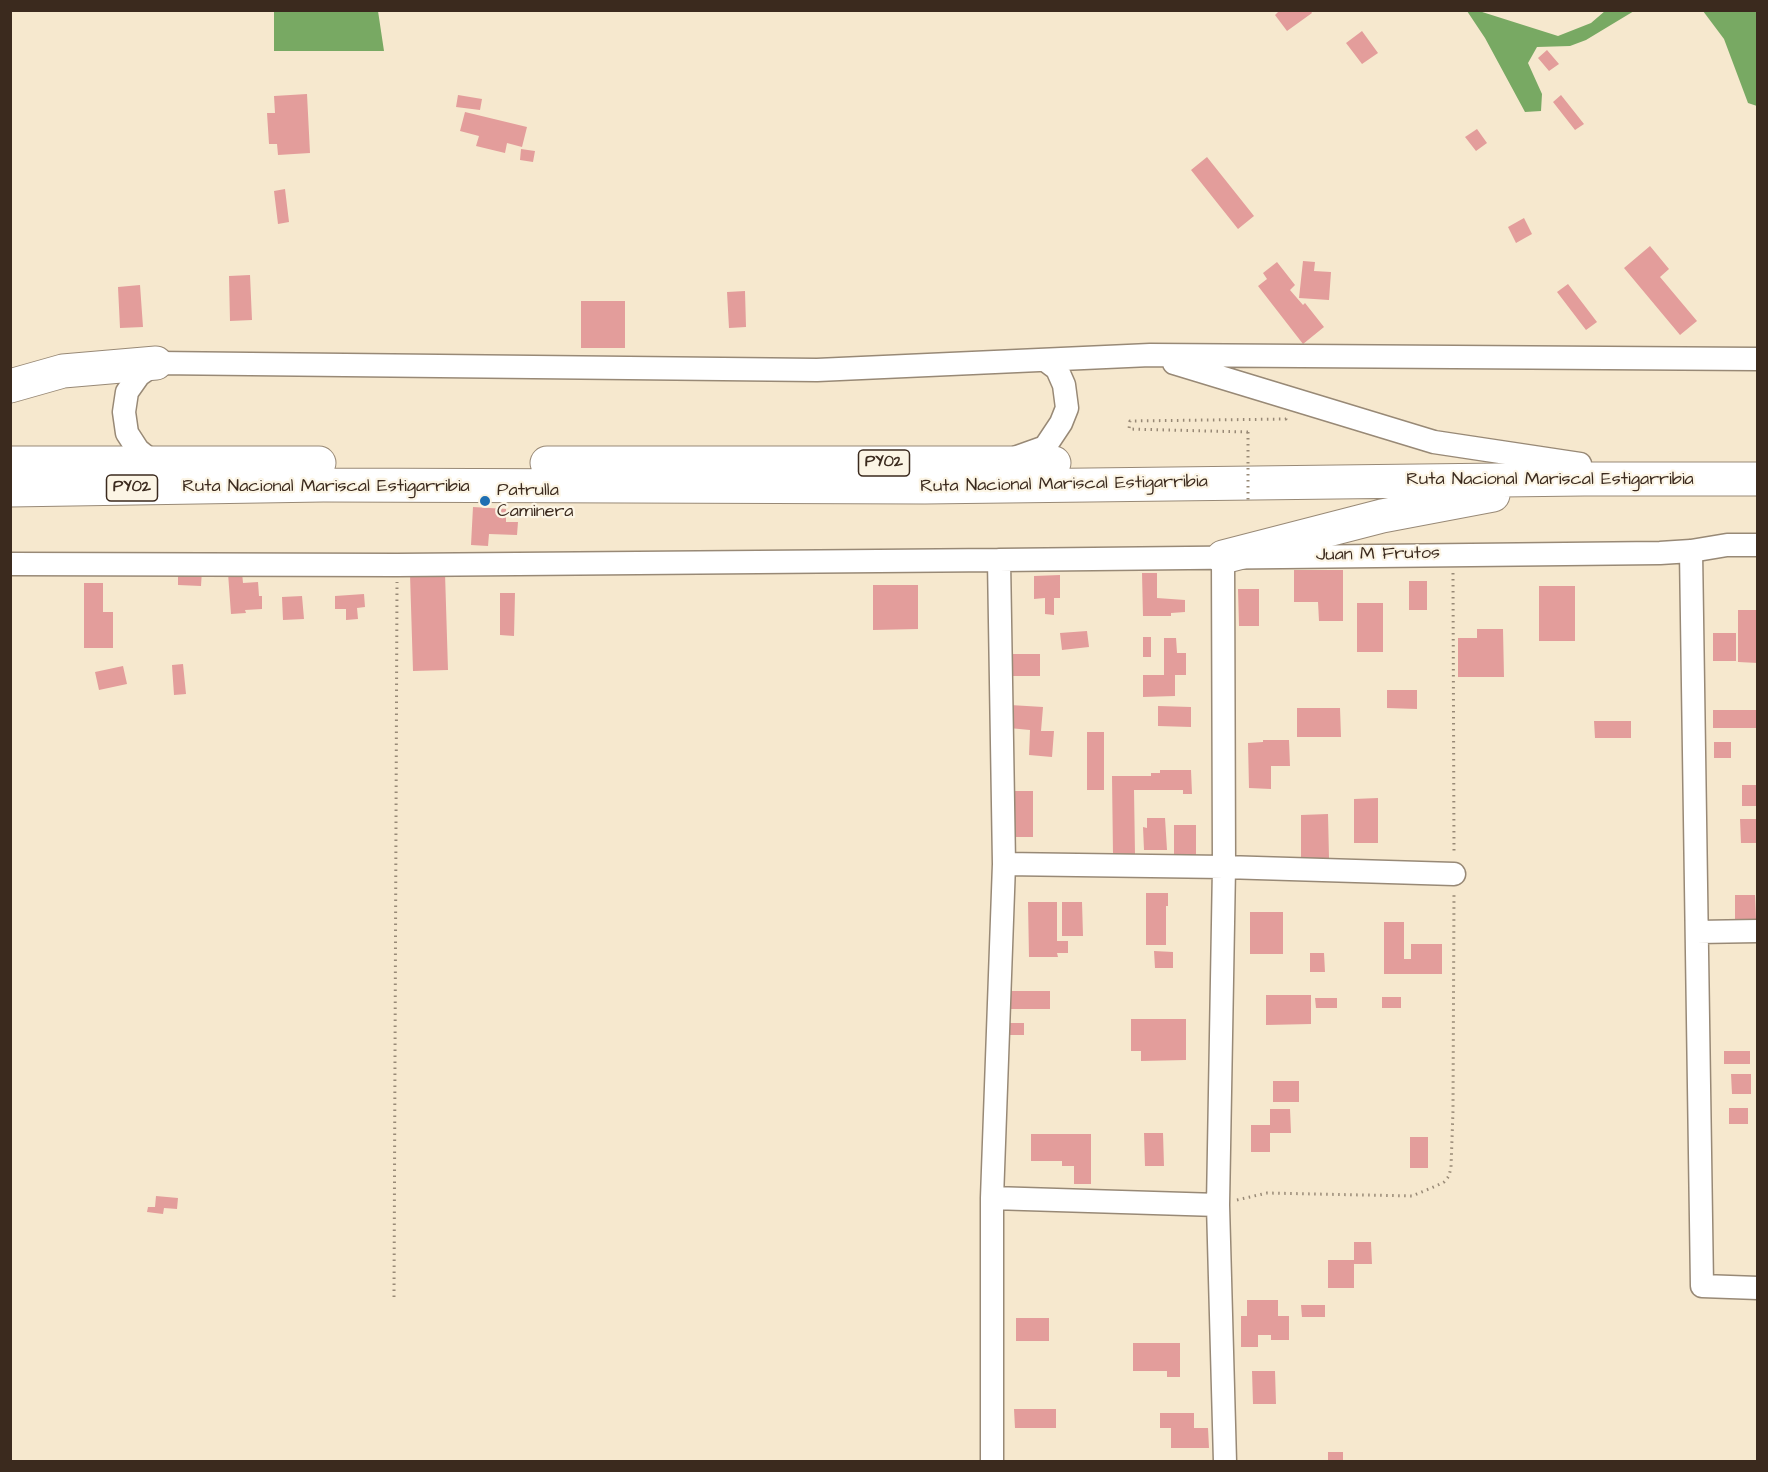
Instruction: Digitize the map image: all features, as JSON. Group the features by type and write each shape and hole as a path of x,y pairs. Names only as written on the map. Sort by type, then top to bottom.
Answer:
{"highway":[{"path":"10,386 63,371 156,363"},
{"name":"Ruta Nacional Mariscal Estigarribia","path":"10,490 323,485 925,487 1582,471 1758,462"},
{"name":"Ruta Nacional Mariscal Estigarribia","path":"10,463 1000,463 1582,471 1758,479"},
{"path":"1223,557 1382,516 1582,471"}],"street":[{"path":"1150,355 1434,442 1582,471"},
{"path":"154,463 138,450 127,433 124,412 128,392 139,375 156,363 817,370 1150,355 1758,360"},
{"path":"1000,463 1045,447 1061,423 1067,408 1064,385 1057,369 1045,360"},
{"name":"Juan M Frutos","path":"10,564 397,565 999,560 1691,551 1727,545 1758,545"},
{"path":"1691,551 1702,1286 1758,1288"},
{"path":"1223,557 1224,867 1218,1205 1226,1461"},
{"path":"992,1461 992,1198 1004,864 999,560"},
{"path":"1004,864 1224,867 1454,874"},
{"path":"1697,932 1758,931"},
{"path":"992,1198 1218,1205"}],"path":[{"path":"1248,503 1248,432 1129,429 1130,421 1286,419 1286,397"},
{"path":"1218,1205 1267,1192 1412,1196 1444,1182 1449,1176 1453,1111 1454,555"},
{"path":"394,1297 397,565"}],"green space":[{"path":"274,11 378,11 384,51 274,51"},
{"path":"1467,11 1479,11 1558,36 1591,23 1605,11 1634,11 1586,40 1570,46 1537,47 1528,63 1542,94 1541,111 1525,112 1485,38"},
{"path":"1703,11 1757,11 1757,106 1748,103 1724,39"}],"building":[{"path":"1280,10 1310,10 1312,13 1287,31 1275,15"},
{"path":"1362,31 1378,53 1362,64 1346,43"},
{"path":"1547,50 1559,64 1549,71 1538,58"},
{"path":"307,94 310,153 278,155 277,144 269,144 267,113 275,113 274,96"},
{"path":"458,95 482,99 480,110 456,107"},
{"path":"1561,95 1584,124 1575,130 1553,102"},
{"path":"465,112 527,127 522,147 507,143 505,153 476,146 479,136 460,131"},
{"path":"1477,129 1487,143 1476,151 1465,137"},
{"path":"521,149 535,151 533,162 520,160"},
{"path":"1207,157 1254,216 1238,229 1191,170"},
{"path":"285,189 289,222 278,224 274,191"},
{"path":"1524,218 1532,234 1516,243 1508,227"},
{"path":"1650,246 1669,269 1660,277 1697,321 1680,335 1624,268"},
{"path":"1303,261 1315,262 1314,271 1331,272 1329,300 1299,298"},
{"path":"1277,262 1295,285 1290,290 1303,305 1305,303 1324,327 1303,344 1258,286 1267,279 1263,273"},
{"path":"250,275 252,320 230,321 229,276"},
{"path":"1568,284 1597,322 1586,330 1557,292"},
{"path":"140,285 143,327 120,328 118,287"},
{"path":"745,291 746,327 729,328 727,292"},
{"path":"581,301 625,301 625,348 581,348"},
{"path":"473,507 506,509 506,522 518,522 517,535 489,534 488,546 471,545"},
{"path":"178,570 202,570 201,586 178,585"},
{"path":"1294,570 1343,570 1343,621 1319,621 1318,602 1294,602"},
{"path":"242,572 243,583 258,582 259,596 262,596 262,609 231,614 228,573"},
{"path":"445,573 448,670 413,671 410,574"},
{"path":"1142,573 1157,573 1157,598 1185,600 1185,612 1171,613 1171,616 1143,616"},
{"path":"1060,575 1060,598 1054,598 1054,615 1045,614 1045,598 1034,599 1034,576"},
{"path":"1409,581 1427,581 1427,610 1409,610"},
{"path":"84,583 103,583 103,612 113,612 113,648 84,648"},
{"path":"873,585 918,585 918,629 873,630"},
{"path":"1539,586 1575,586 1575,641 1539,641"},
{"path":"1238,589 1259,589 1259,626 1239,626"},
{"path":"500,593 515,593 514,636 500,635"},
{"path":"364,594 365,607 357,608 358,619 346,620 346,609 335,609 335,596"},
{"path":"302,596 304,619 283,620 282,597"},
{"path":"1357,603 1383,603 1383,652 1357,652"},
{"path":"1738,610 1758,610 1758,663 1738,662"},
{"path":"1477,629 1503,629 1504,677 1458,677 1458,638 1477,638"},
{"path":"1087,631 1089,647 1062,650 1060,633"},
{"path":"1713,633 1736,633 1736,661 1713,661"},
{"path":"1143,637 1151,637 1151,657 1143,657"},
{"path":"1164,638 1176,638 1177,653 1186,653 1186,675 1175,675 1175,696 1143,697 1143,675 1164,675"},
{"path":"1007,654 1040,654 1040,676 1007,676"},
{"path":"183,664 186,694 174,695 172,665"},
{"path":"123,666 127,684 99,690 95,672"},
{"path":"1387,690 1417,690 1417,709 1387,708"},
{"path":"1010,705 1043,707 1041,731 1054,731 1052,757 1029,755 1030,730 1009,728"},
{"path":"1158,706 1191,707 1191,727 1158,726"},
{"path":"1297,708 1340,708 1341,737 1297,737"},
{"path":"1713,710 1758,710 1758,728 1713,728"},
{"path":"1594,721 1631,721 1631,738 1595,738"},
{"path":"1087,732 1104,732 1104,790 1087,790"},
{"path":"1263,740 1289,740 1290,766 1271,766 1271,789 1249,788 1248,743 1263,742"},
{"path":"1714,742 1731,742 1731,758 1714,758"},
{"path":"1160,770 1191,770 1192,794 1183,794 1183,790 1134,790 1135,855 1113,855 1112,776 1151,776 1151,773 1160,773"},
{"path":"1742,785 1758,785 1758,806 1742,806"},
{"path":"1009,791 1033,791 1033,837 1010,837"},
{"path":"1378,798 1378,843 1354,843 1354,799"},
{"path":"1328,814 1329,858 1301,858 1301,815"},
{"path":"1147,818 1165,818 1167,850 1144,850 1143,827 1147,828"},
{"path":"1740,819 1757,819 1757,843 1741,843"},
{"path":"1174,825 1196,825 1196,857 1174,857"},
{"path":"1146,893 1168,893 1166,945 1146,945"},
{"path":"1735,895 1755,895 1756,919 1735,919"},
{"path":"1028,902 1057,902 1057,941 1068,941 1068,953 1057,953 1058,957 1029,957"},
{"path":"1062,902 1082,902 1083,936 1062,936"},
{"path":"1250,912 1283,912 1283,954 1250,954"},
{"path":"1384,922 1404,922 1404,959 1411,959 1411,944 1442,944 1442,974 1384,974"},
{"path":"1154,951 1173,952 1173,968 1155,968"},
{"path":"1310,953 1324,953 1325,972 1310,972"},
{"path":"1003,991 1050,991 1050,1009 1003,1009"},
{"path":"1266,995 1311,995 1311,1024 1266,1025"},
{"path":"1382,997 1401,997 1401,1008 1382,1008"},
{"path":"1315,998 1337,998 1337,1008 1316,1008"},
{"path":"1131,1019 1186,1019 1186,1060 1141,1061 1141,1051 1131,1051"},
{"path":"1008,1023 1024,1023 1024,1035 1009,1035"},
{"path":"1724,1051 1750,1051 1750,1064 1724,1064"},
{"path":"1731,1074 1751,1074 1751,1094 1732,1094"},
{"path":"1273,1081 1299,1081 1299,1102 1273,1102"},
{"path":"1729,1108 1748,1108 1748,1124 1729,1124"},
{"path":"1270,1109 1290,1109 1291,1133 1270,1133 1270,1152 1251,1152 1251,1125 1270,1125"},
{"path":"1144,1133 1163,1133 1164,1166 1145,1166"},
{"path":"1031,1134 1091,1134 1091,1184 1074,1184 1074,1166 1062,1166 1062,1161 1031,1161"},
{"path":"1410,1137 1428,1137 1428,1168 1410,1168"},
{"path":"156,1196 178,1198 177,1209 164,1208 163,1214 147,1212 148,1207 155,1207"},
{"path":"1354,1242 1371,1242 1372,1264 1354,1264 1354,1288 1328,1288 1328,1260 1354,1260"},
{"path":"1247,1300 1278,1300 1278,1316 1289,1316 1289,1340 1271,1340 1271,1335 1258,1335 1258,1347 1241,1347 1241,1316 1247,1316"},
{"path":"1301,1305 1325,1305 1325,1317 1302,1317"},
{"path":"1016,1318 1049,1318 1049,1341 1016,1341"},
{"path":"1133,1343 1180,1343 1180,1377 1167,1377 1167,1371 1133,1371"},
{"path":"1252,1371 1275,1371 1276,1404 1253,1404"},
{"path":"1014,1409 1056,1409 1056,1428 1015,1428"},
{"path":"1160,1413 1194,1413 1194,1428 1208,1428 1209,1448 1171,1448 1171,1428 1160,1428"},
{"path":"1328,1452 1343,1452 1343,1462 1328,1462"}],"place":[{"name":"Patrulla Caminera","path":"485,501"}]}
